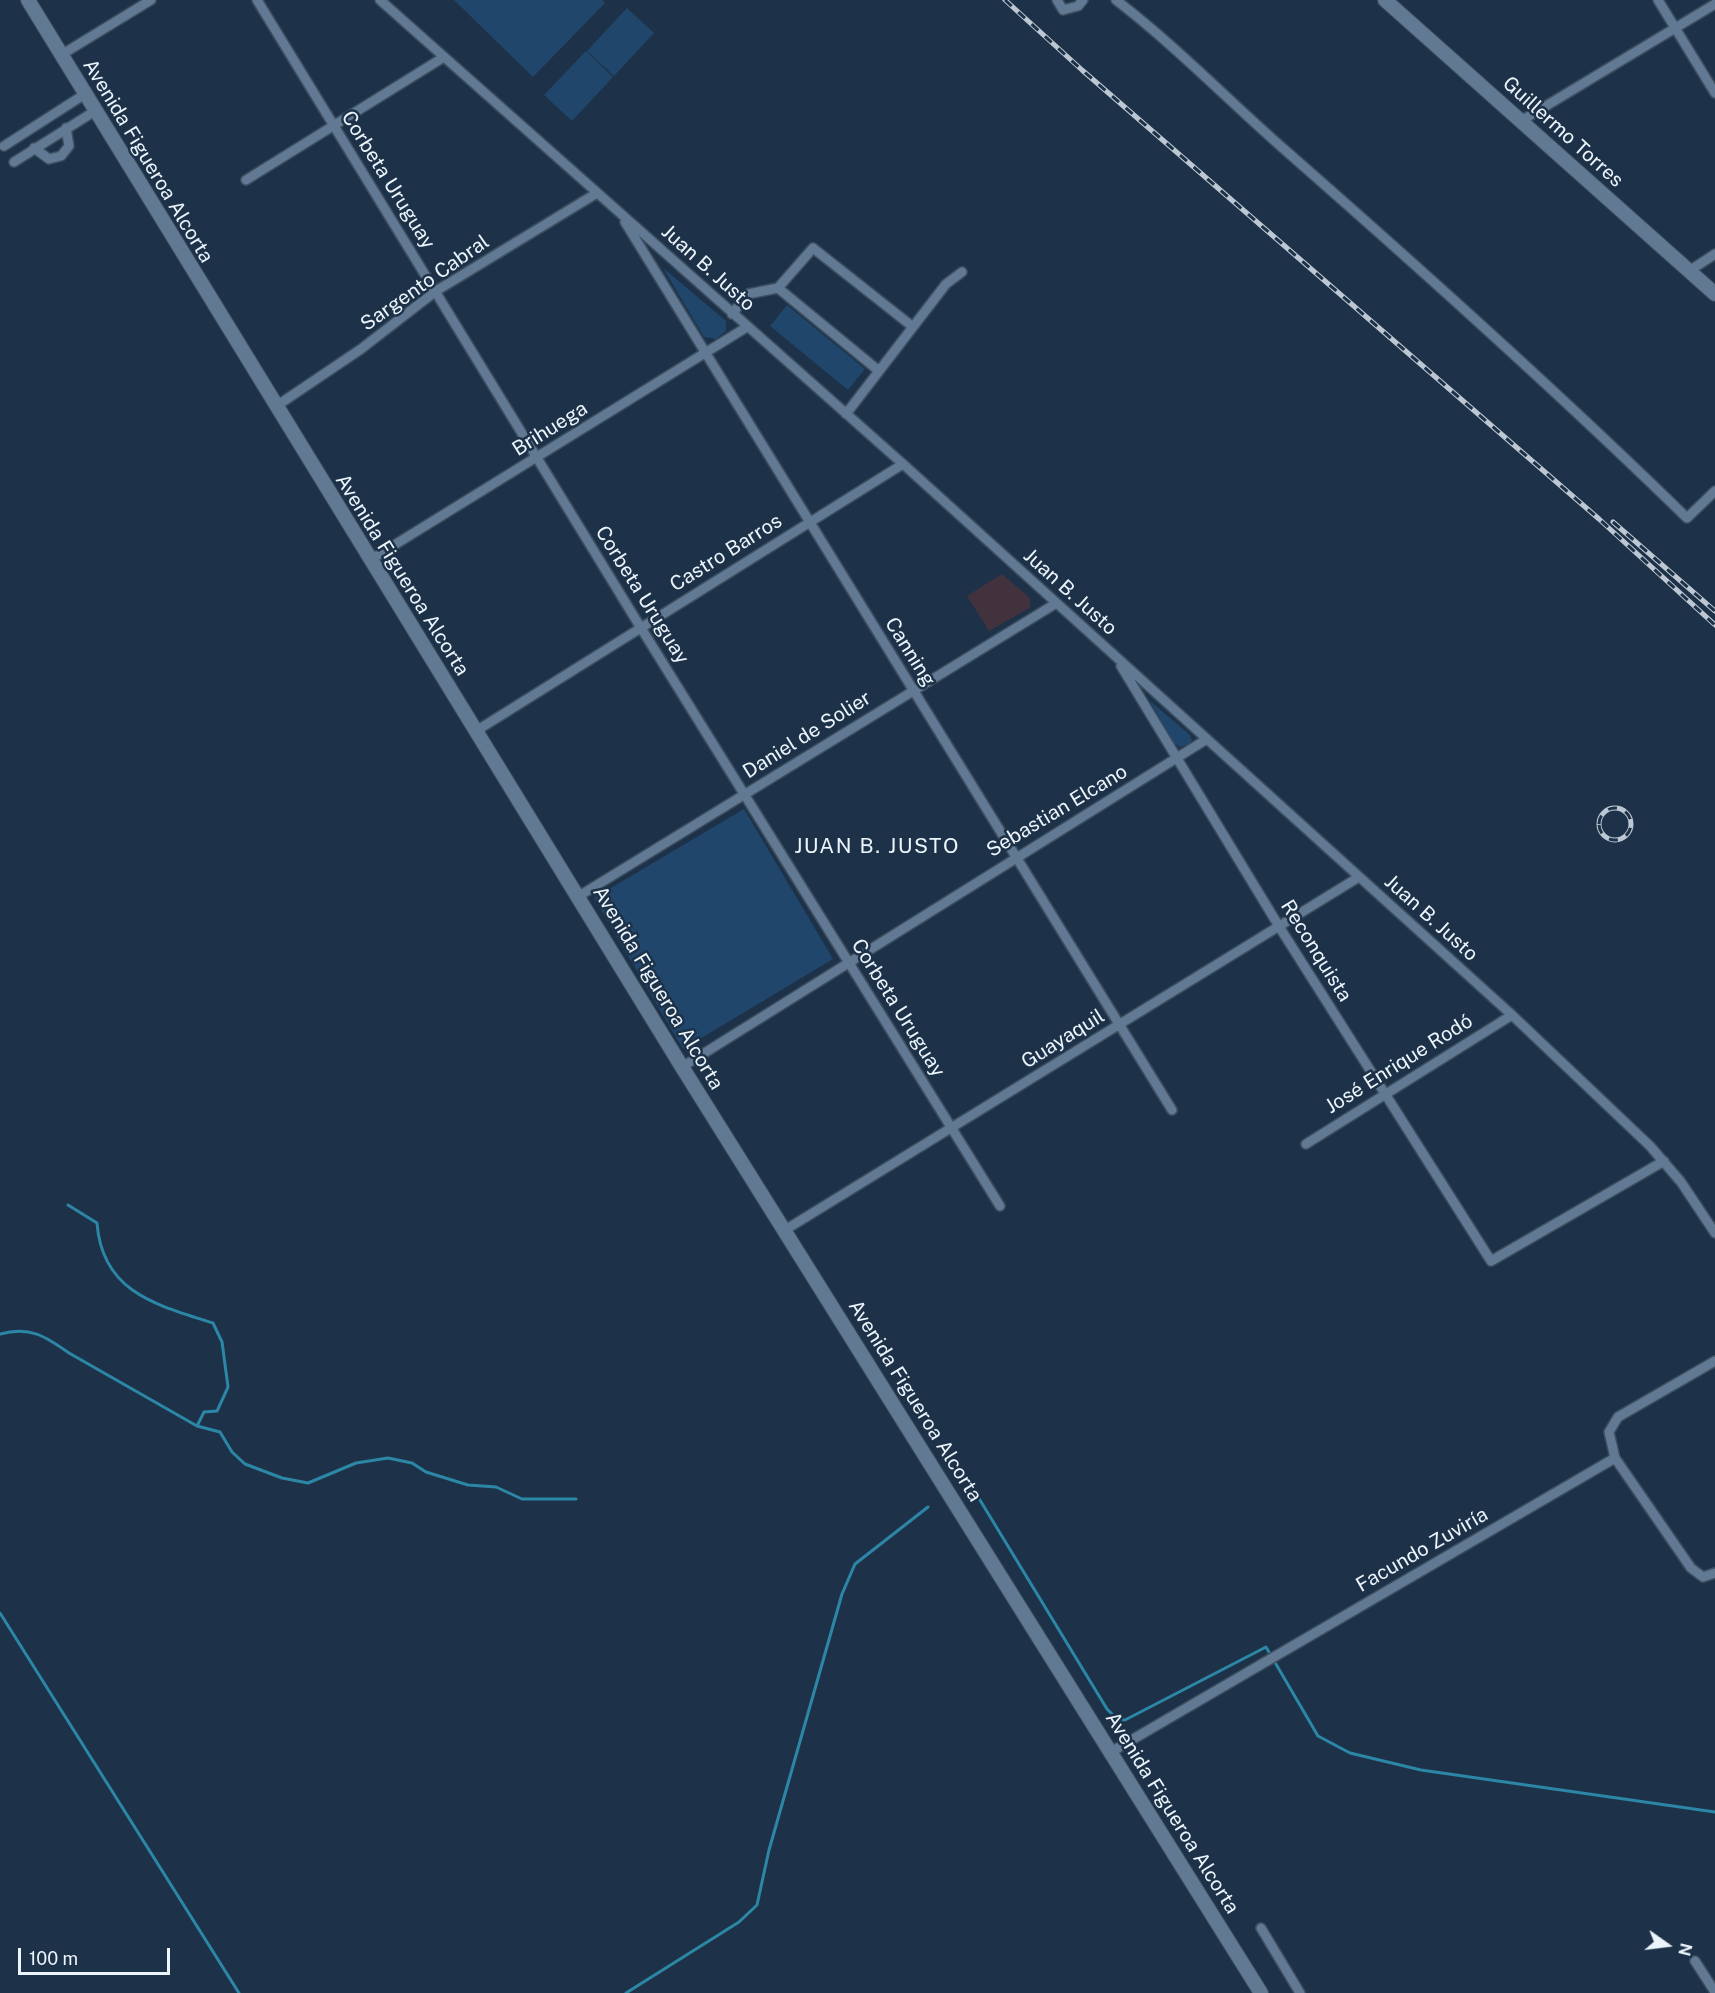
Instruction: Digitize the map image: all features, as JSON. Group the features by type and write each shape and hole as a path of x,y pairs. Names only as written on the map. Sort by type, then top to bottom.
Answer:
{"main road":[{"name":"Avenida Figueroa Alcorta","path":"28,0 275,407 579,896 682,1067 1261,1993"},
{"name":"Guillermo Torres","path":"1385,0 1715,294"}],"street":[{"path":"61,55 151,0"},
{"name":"Corbeta Uruguay","path":"257,0 332,126 538,457 640,628 746,794 848,964 1000,1206"},
{"name":"Juan B. Justo","path":"380,0 903,464 1055,604 1512,1015 1664,1161 1715,1233"},
{"path":"1058,0 1064,10 1078,6 1083,0"},
{"path":"1116,0 1143,21 1248,118 1515,353 1687,518 1715,490"},
{"path":"1658,0 1715,93"},
{"path":"1521,122 1715,4"},
{"path":"246,180 444,57"},
{"path":"4,146 85,94"},
{"path":"14,162 95,111"},
{"path":"34,148 49,159 61,156 69,146 66,128"},
{"name":"Sargento Cabral","path":"275,407 361,349 436,291 597,193"},
{"name":"Canning","path":"619,212 1172,1110"},
{"path":"732,314 748,294 778,288 813,248 913,327"},
{"path":"1689,271 1715,254"},
{"path":"846,414 946,284 962,272"},
{"path":"778,288 879,371"},
{"name":"Brihuega","path":"370,560 747,327"},
{"name":"Castro Barros","path":"476,731 903,464"},
{"name":"Daniel de Solier","path":"579,896 1055,604"},
{"name":"Reconquista","path":"1116,657 1280,928 1491,1261 1664,1161"},
{"name":"Sebastian Elcano","path":"682,1067 848,964 1015,856 1207,739"},
{"name":"Guayaquil","path":"786,1230 1359,878"},
{"name":"José Enrique Rodó","path":"1306,1144 1384,1093 1512,1015"},
{"path":"1715,1361 1618,1417 1609,1432 1615,1458 1691,1568 1703,1577 1715,1573"},
{"name":"Facundo Zuviría","path":"1111,1752 1615,1458"},
{"path":"1261,1928 1300,1993"},
{"path":"1695,1961 1715,1992"}],"shaded area":[{"path":"454,0 602,0 605,3 533,77"},
{"path":"627,8 654,33 614,76 587,51"},
{"path":"586,51 613,77 572,121 544,95"},
{"path":"663,268 726,321 726,331 716,339 704,337"},
{"path":"787,305 865,369 848,390 770,326"},
{"path":"1002,574 1030,598 1030,608 989,631 967,596"},
{"path":"1150,701 1189,734 1192,740 1190,744 1180,747 1174,743"},
{"path":"744,809 833,959 683,1049 594,898"}],"waterway":[{"path":"0,1334 20,1331 45,1337 197,1426 204,1412 217,1411 228,1387 222,1342 213,1323 153,1302 121,1280 109,1265 101,1246 97,1223 68,1205"},
{"path":"197,1426 220,1432 232,1452 245,1464 282,1478 308,1483 356,1463 388,1458 412,1463 426,1472 468,1485 496,1487 522,1499 576,1499"},
{"path":"969,1482 1107,1709 1117,1719 1125,1720 1266,1647 1318,1736 1350,1753 1421,1770 1715,1812"},
{"path":"626,1993 739,1922 757,1905 769,1850 842,1594 855,1564 928,1507"},
{"path":"0,1613 239,1993"}],"railway":[{"path":"1005,0 1082,70 1599,519 1715,625"},
{"path":"1613,522 1715,611"},
{"path":"1615,808 1626,813 1631,824 1626,835 1615,840 1604,835 1599,824 1604,813 1615,808"}],"district":[{"name":"JUAN B. JUSTO","path":"877,847"}]}
